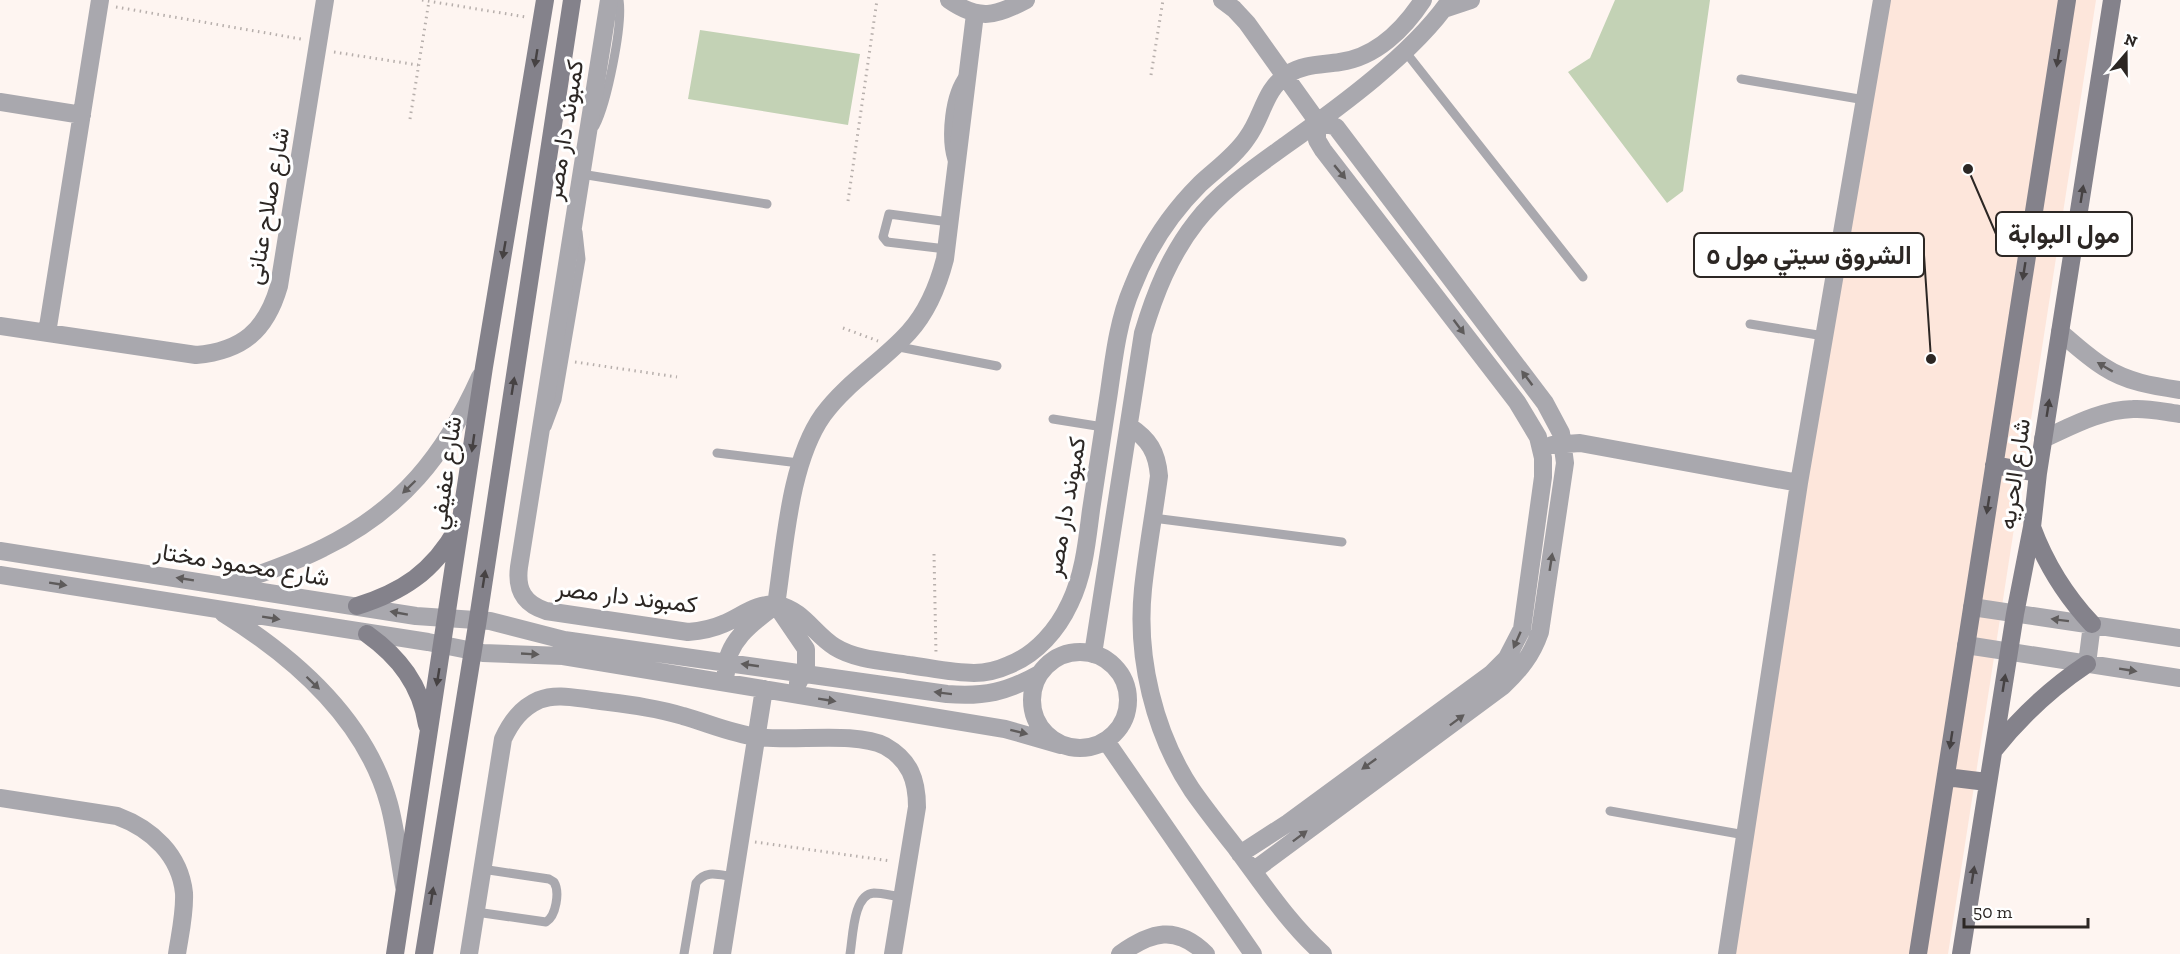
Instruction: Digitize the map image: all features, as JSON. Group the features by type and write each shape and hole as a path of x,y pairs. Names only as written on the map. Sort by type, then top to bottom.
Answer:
{"street":[{"name":"شارع صلاح عنانى","path":"0,326 196,355 225,350 250,336 264,322 279,286 325,0"},
{"name":"شارع عفيفي","path":"395,954 484,367 545,0"},
{"path":"424,954 478,619 572,0"},
{"name":"كمبوند دار مصر","path":"609,0 517,579 519,590 525,600 535,608 688,632 706,630 758,607 776,605 796,612 822,637 845,653 936,669 978,673 1012,664 1041,645 1063,617 1082,566 1118,333 1129,295 1142,265 1166,224 1206,179 1239,149 1249,136 1270,90 1284,76"},
{"path":"949,0 961,9 975,14 998,14 1026,0"},
{"path":"1222,0 1247,23 1317,122 1317,140 1323,150 1517,402 1532,425 1541,448 1543,477 1524,618 1518,639 1507,658 1491,674 1288,823 1240,854"},
{"path":"1284,76 1299,68 1342,62 1374,50 1402,27 1423,0"},
{"path":"1092,654 1138,363 1149,314 1164,274 1178,247 1196,222 1218,198 1241,178 1357,91 1404,50 1447,4 1471,0"},
{"path":"1727,954 1799,483 1882,0"},
{"name":"شارع الحريه","path":"1918,954 2067,0"},
{"name":"شارع الحريه","path":"1961,954 1987,782 2032,527 2043,439 2112,0"},
{"path":"47,333 99,2"},
{"path":"729,683 725,673 727,655 751,625 776,605 800,463 810,438 822,416 837,397 909,332 932,298 940,279 946,249 975,14"},
{"path":"530,97 557,100"},
{"path":"0,102 82,115"},
{"path":"1253,871 1503,686 1523,667 1536,645 1542,620 1565,474 1563,443 1557,423 1545,403 1336,127 1317,122"},
{"path":"2060,332 2105,368 2120,376 2145,384 2180,390"},
{"path":"227,586 322,549 357,530 390,506 419,478 444,447 464,412 484,367"},
{"path":"2142,409 2136,402 2136,394 2145,384"},
{"path":"2043,439 2088,418 2110,412 2142,409 2180,414"},
{"path":"1129,426 1152,446 1158,461 1159,476 1143,591 1142,625 1151,694 1161,727 1191,789 1298,928 1323,954"},
{"path":"1541,448 1563,443 1580,443 1799,483"},
{"path":"1994,465 2038,473"},
{"path":"357,606 384,597 409,584 448,544 462,520"},
{"path":"1993,751 2036,703 2060,682 2087,664 2092,624 2056,580 2042,554 2032,527"},
{"name":"شارع محمود مختار","path":"0,551 416,616 478,619 557,639 971,696 1003,691 1018,686 1039,674"},
{"name":"شارع محمود مختار","path":"0,575 443,645 472,652 563,656 1005,729 1061,745"},
{"path":"776,605 806,649 807,662 804,673 789,693"},
{"path":"1972,607 2180,638"},
{"path":"217,609 261,637 295,665 325,695 352,728 373,764 389,803 405,891"},
{"path":"367,634 387,649 404,667 422,704 428,735"},
{"path":"1966,645 2180,678"},
{"path":"1077,652 1092,654 1116,668 1124,680 1128,693 1128,707 1124,721 1106,741 1092,747 1076,749 1061,745 1047,736 1034,714 1033,690 1039,674 1049,663 1062,655 1077,652"},
{"path":"722,954 764,689"},
{"path":"469,954 503,739 511,723 524,709 540,700 558,696 649,708 686,717 730,732 756,737 782,740 856,739 883,745 899,756 910,770 917,788 917,807 893,954"},
{"path":"1106,741 1253,954"},
{"path":"1946,777 1987,782"},
{"path":"0,798 117,816 134,822 149,832 168,851 180,875 184,893 184,911 177,954"},
{"path":"1120,954 1138,941 1155,935 1173,935 1191,941 1206,954"}],"lane":[{"path":"586,144 606,98 620,14 619,0"},
{"path":"1404,50 1583,277"},
{"path":"1741,79 1865,100"},
{"path":"581,174 767,204"},
{"path":"946,249 887,242 883,237 889,214 949,222"},
{"path":"538,446 557,400 581,259 574,218"},
{"path":"1750,324 1824,336"},
{"path":"894,346 997,366"},
{"path":"1053,419 1103,427"},
{"path":"717,453 800,463"},
{"path":"1153,518 1342,542"},
{"path":"1610,811 1745,835"},
{"path":"476,912 546,922 552,916 557,890 556,884 549,879 482,869"},
{"path":"684,954 694,889 699,879 708,874 734,877"},
{"path":"850,954 858,908 862,899 871,893 902,897"}],"path":[{"path":"422,0 542,19"},
{"path":"848,201 877,0"},
{"path":"1151,75 1163,0"},
{"path":"410,119 429,1"},
{"path":"99,2 418,65"},
{"path":"843,328 894,346"},
{"path":"564,360 677,377"},
{"path":"934,554 936,669"},
{"path":"740,840 908,864"}],"shaded area":[{"path":"1885,0 2096,0 1948,954 1731,954"}],"green space":[{"path":"1615,0 1710,0 1683,191 1667,203 1568,72 1590,58"},
{"path":"700,30 860,54 848,125 688,99"}],"place":[{"name":"مول البوابة","path":"1968,169"},
{"name":"الشروق سيتي مول ٥","path":"1931,359"}]}
